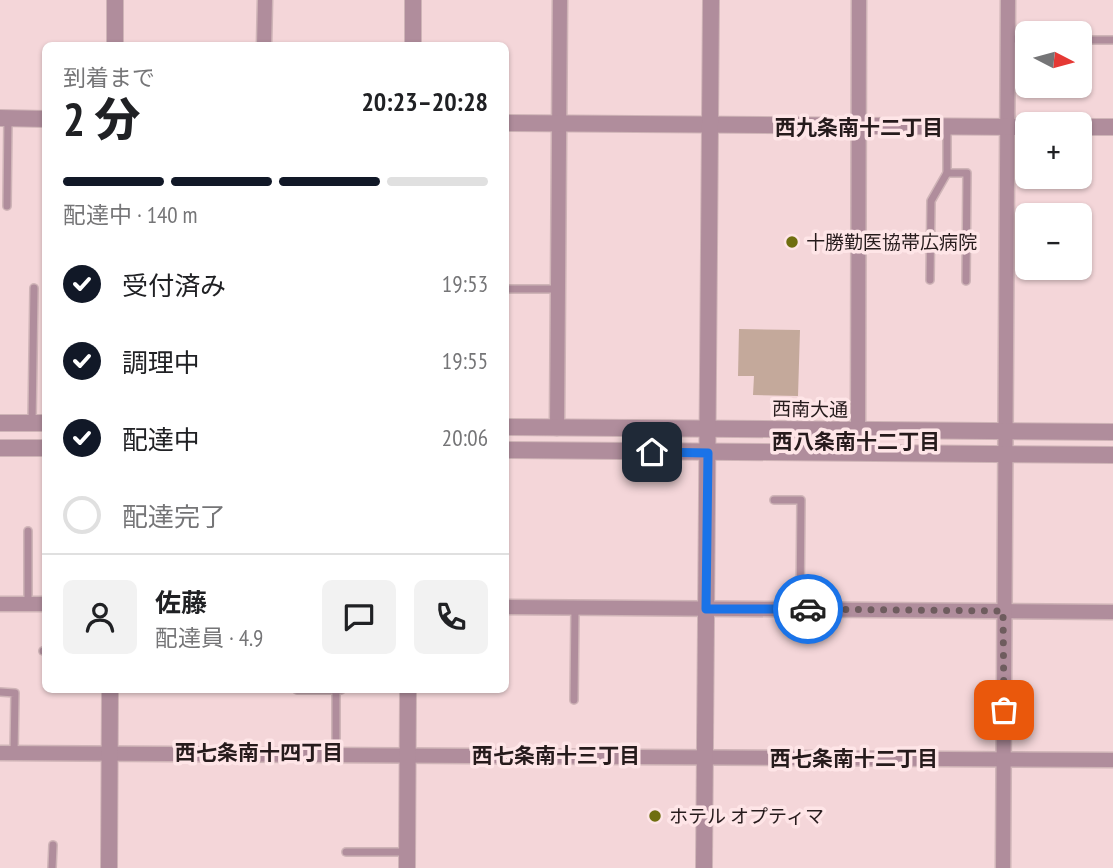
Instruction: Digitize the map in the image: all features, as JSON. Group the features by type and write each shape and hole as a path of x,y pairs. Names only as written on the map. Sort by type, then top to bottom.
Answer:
{"street":[{"path":"115,0 115,42"},
{"path":"264,42 265,0"},
{"path":"412,42 413,0"},
{"path":"556,428 560,0"},
{"path":"704,868 711,0"},
{"path":"858,430 859,0"},
{"path":"1003,868 1008,0"},
{"path":"4,118 42,119"},
{"path":"509,123 1015,127"},
{"path":"1092,127 1113,127"},
{"path":"0,423 39,423"},
{"name":"西南大通","path":"509,427 1113,432"},
{"path":"0,448 42,448"},
{"path":"509,450 1113,455"},
{"path":"0,604 42,604"},
{"path":"509,607 1113,612"},
{"path":"109,868 110,693"},
{"path":"407,860 408,693"},
{"path":"7,753 1113,760"}],"lane":[{"path":"1007,39 1015,39"},
{"path":"1092,40 1113,40"},
{"path":"4,118 7,206"},
{"path":"930,280 931,201 947,173 947,126"},
{"path":"947,173 967,173 965,281"},
{"path":"34,288 39,423"},
{"path":"509,289 558,289"},
{"path":"774,499 801,500 800,609"},
{"path":"28,531 28,604"},
{"path":"574,700 575,608"},
{"path":"0,692 15,693 7,753"},
{"path":"336,755 339,693"},
{"path":"52,868 53,845"},
{"path":"346,852 407,860"}],"shaded area":[{"path":"739,329 800,330 798,396 753,395 754,376 738,376"}],"way so far":[{"path":"808,609 1003,611 1004,710"}],"place":[{"name":"十勝勤医協帯広病院","path":"792,242"},
{"name":"ホテル オプティマ","path":"655,816"}],"district":[{"name":"西九条南十二丁目","path":"859,127"},
{"name":"西八条南十二丁目","path":"856,441"},
{"name":"西七条南十四丁目","path":"259,752"},
{"name":"西七条南十三丁目","path":"556,755"},
{"name":"西七条南十二丁目","path":"854,758"}],"route":[{"path":"652,452 708,453 706,609 808,609"}]}
